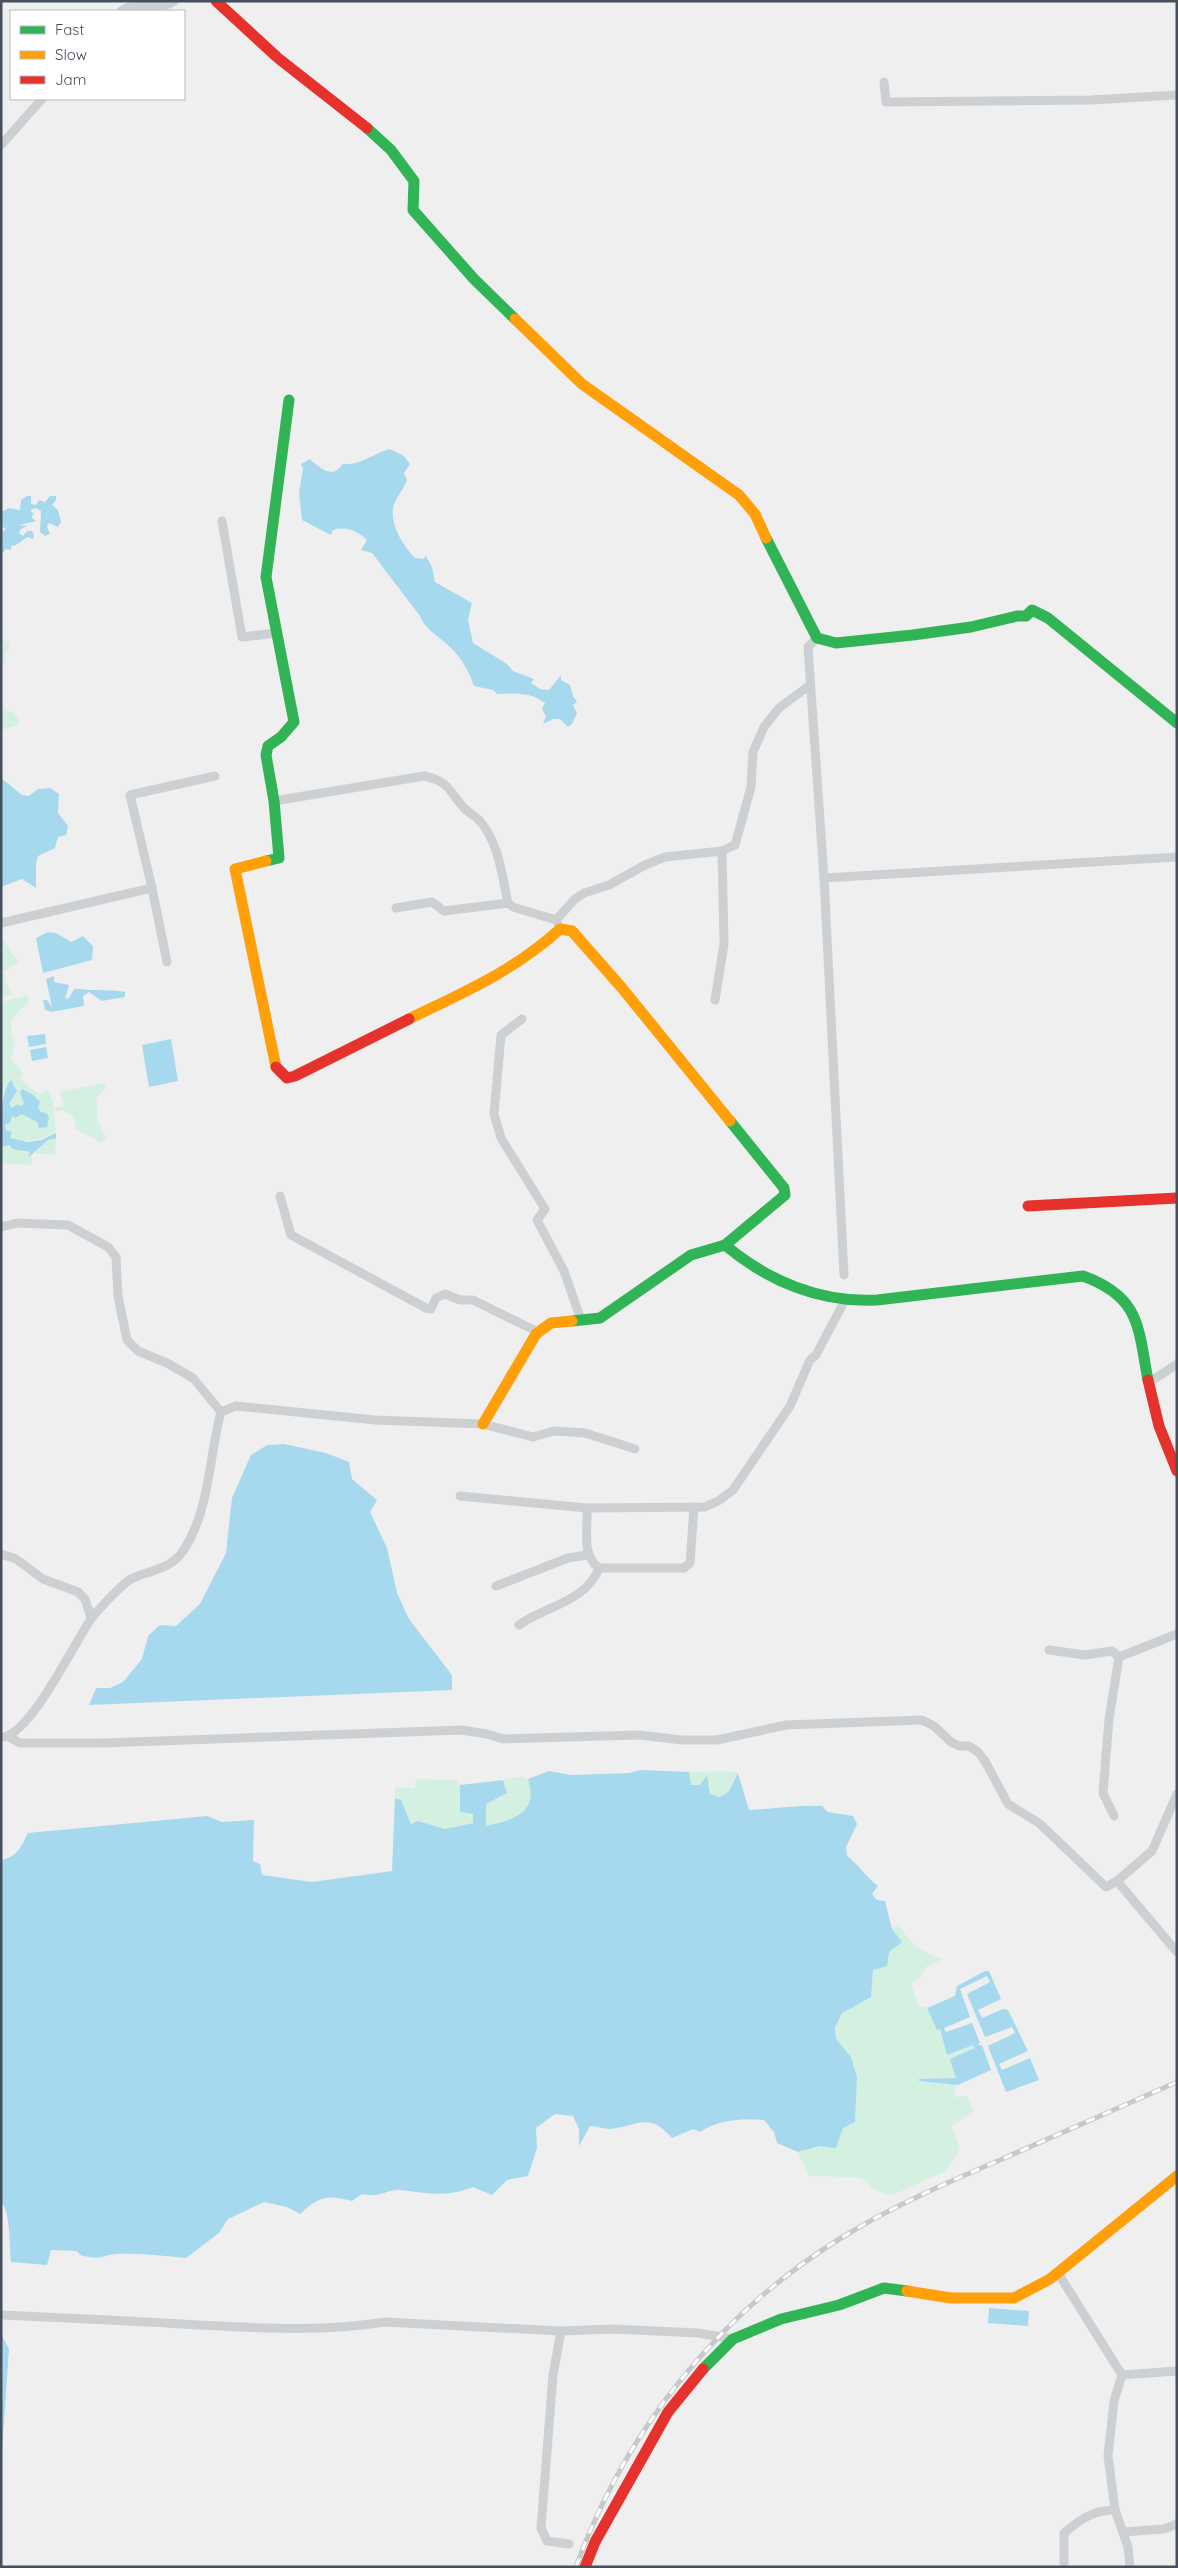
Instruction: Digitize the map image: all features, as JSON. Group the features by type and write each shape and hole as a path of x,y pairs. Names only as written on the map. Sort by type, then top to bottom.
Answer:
{"street":[{"path":"123,10 135,4 149,3 158,8 174,1"},
{"path":"216,1 278,58 392,150 414,181 415,192 411,203 414,210 474,279 582,384 739,495 755,514 776,560 817,638 836,643 967,628 1000,622 1018,614 1026,616 1032,610 1048,618 1177,723"},
{"path":"884,82 886,102 1091,100 1177,95"},
{"path":"1,145 41,100"},
{"path":"288,400 266,577 294,722 281,737 268,746 266,755 274,801 279,858 236,869 276,1066 287,1078 296,1076 502,973 535,952 575,899 584,893 609,885 645,864 666,857 722,851 735,845 751,786 753,752 764,727 778,708 810,685"},
{"path":"222,521 242,637 277,633"},
{"path":"817,638 808,647 824,878 844,1275"},
{"path":"167,962 130,795 214,776"},
{"path":"274,801 424,776 438,779 449,787 465,808 480,821 496,849 508,903 513,907 558,924 572,932 622,988 784,1188 785,1195 725,1245 691,1255 600,1318 551,1323 538,1332 483,1424"},
{"path":"715,1000 724,944 722,851"},
{"path":"824,878 1177,856"},
{"path":"1,923 152,888"},
{"path":"396,908 432,902 444,911 508,903"},
{"path":"522,1019 501,1035 494,1114 501,1138 545,1209 537,1220 564,1271 581,1320"},
{"path":"280,1196 290,1235 426,1308 431,1309 436,1298 446,1294 460,1300 473,1300 538,1332"},
{"path":"1028,1206 1177,1198"},
{"path":"1,1227 17,1224 68,1225 108,1247 116,1257 118,1296 127,1340 138,1351 168,1363 193,1378 221,1412"},
{"path":"725,1245 744,1262 764,1272 818,1295 845,1300 904,1296 1083,1276 1109,1290 1134,1313 1160,1436 1177,1471"},
{"path":"460,1496 587,1508 694,1507 705,1506 720,1500 733,1490 790,1406 810,1360 816,1355 845,1300"},
{"path":"1150,1382 1177,1364"},
{"path":"221,1412 236,1406 375,1420 483,1424 533,1437 554,1430 585,1433 635,1450"},
{"path":"4,1737 22,1726 68,1661 91,1618 130,1580 163,1569 178,1559 186,1546 204,1496 214,1437 221,1412"},
{"path":"587,1508 587,1555 591,1563 599,1568 684,1568 690,1564 694,1507"},
{"path":"1,1554 16,1559 43,1579 78,1592 84,1599 91,1618"},
{"path":"496,1586 568,1558 587,1555"},
{"path":"519,1625 585,1590 594,1581 599,1568"},
{"path":"1119,1657 1177,1634"},
{"path":"1049,1650 1085,1655 1112,1651 1119,1657"},
{"path":"1114,1816 1103,1793 1109,1719 1119,1657"},
{"path":"4,1737 20,1743 94,1743 462,1730 503,1739 639,1735 682,1740 717,1740 786,1725 922,1720 934,1726 951,1742 959,1746 969,1746 978,1752 985,1761 1008,1804 1039,1822 1106,1887 1117,1881 1152,1851 1177,1794"},
{"path":"1117,1881 1177,1952"},
{"path":"585,2567 595,2542 668,2412 692,2380 733,2339 781,2319 839,2305 884,2288 942,2297 1014,2298 1029,2292 1058,2273 1177,2176"},
{"path":"1058,2273 1122,2375 1114,2402 1108,2456 1115,2510 1124,2532 1130,2567"},
{"path":"1,2315 251,2327 317,2328 364,2326 385,2322 561,2331 613,2328 698,2333 733,2339"},
{"path":"561,2331 553,2375 541,2528 547,2541 569,2544"},
{"path":"1122,2375 1177,2371"},
{"path":"1064,2567 1064,2533 1086,2515 1102,2510 1115,2510"},
{"path":"1124,2532 1164,2529 1177,2524"}],"green space":[{"path":"1,637 10,644 5,656 6,665 1,663"},
{"path":"1,701 6,710 13,712 19,720 18,725 1,730"},
{"path":"1,935 11,953 19,962 4,971 6,983 12,994 1,997 3,988 1,985 1,959 4,951 1,953"},
{"path":"28,995 29,1001 11,1019 12,1037 15,1039 11,1059 23,1073 20,1078 29,1085 29,1088 40,1094 49,1090 54,1108 64,1106 60,1092 104,1083 106,1086 96,1099 98,1124 102,1126 101,1130 106,1137 102,1143 76,1129 73,1116 64,1110 53,1111 56,1133 31,1140 20,1141 10,1138 5,1125 12,1116 19,1116 22,1113 37,1122 38,1125 46,1113 41,1112 32,1094 20,1093 24,1104 16,1105 13,1109 9,1104 17,1091 11,1080 1,1097 1,1002"},
{"path":"56,1138 55,1155 35,1153 48,1140"},
{"path":"10,1145 24,1153 31,1152 28,1158 32,1156 32,1165 1,1163 1,1147"},
{"path":"730,1771 738,1773 727,1792 721,1797 710,1794 706,1776 700,1785 690,1785 689,1772"},
{"path":"520,1776 528,1779 530,1800 527,1807 514,1817 485,1826 486,1804 507,1793 503,1780"},
{"path":"416,1779 456,1780 460,1785 460,1812 473,1814 473,1823 445,1829 418,1821 411,1824 401,1800 395,1798 395,1787 415,1788"},
{"path":"898,1924 907,1937 917,1946 943,1959 927,1966 918,1980 911,1984 919,2006 927,2008 937,2029 940,2029 947,2054 973,2045 975,2048 956,2078 919,2080 956,2083 955,2097 967,2096 973,2111 952,2126 960,2150 945,2171 891,2196 873,2189 866,2181 856,2177 809,2176 798,2152 820,2146 836,2148 843,2128 855,2122 857,2077 851,2057 836,2039 835,2027 841,2013 871,1997 873,1970 892,1929"}],"water":[{"path":"390,449 404,456 410,464 404,473 407,480 393,508 394,522 402,541 415,558 423,559 426,556 432,567 435,582 472,603 468,620 473,643 507,664 513,671 534,679 531,683 540,689 549,690 561,675 561,680 570,685 577,702 573,705 577,713 572,724 568,727 560,719 553,719 543,724 546,716 542,709 545,703 540,699 528,695 497,694 493,690 474,686 465,666 456,653 426,626 372,553 361,550 367,540 360,534 347,529 333,530 331,535 302,520 299,492 303,469 301,464 310,459 322,469 331,472 339,469 342,464 355,463"},
{"path":"31,496 31,504 36,505 39,500 45,502 50,496 56,496 56,500 52,505 58,510 61,522 58,527 49,523 47,526 50,534 45,536 40,532 41,511 36,508 30,510 34,514 31,517 36,521 19,525 27,526 21,529 19,533 23,536 27,531 32,531 34,534 33,539 28,537 11,546 11,550 6,549 1,555 1,533 6,529 1,526 1,512 9,508 20,510 21,500"},
{"path":"1,778 22,795 29,796 38,789 50,788 59,794 58,813 68,826 66,835 58,837 55,848 38,856 36,888 22,879 1,887"},
{"path":"48,932 56,933 71,942 83,936 93,946 92,960 43,973 36,938"},
{"path":"54,976 54,982 69,985 65,999 69,998 74,989 120,991 125,992 125,997 102,1001 89,992 83,996 84,1006 51,1012 45,1010 43,1000 47,1000 52,1007 46,979"},
{"path":"45,1034 46,1044 29,1047 27,1036"},
{"path":"171,1039 178,1081 149,1087 142,1045"},
{"path":"46,1047 48,1058 32,1061 30,1050"},
{"path":"11,1080 17,1091 9,1104 12,1108 18,1104 20,1106 24,1104 20,1093 22,1089 32,1094 40,1102 38,1107 41,1112 46,1113 49,1117 47,1127 39,1128 37,1122 22,1114 15,1118 12,1116 10,1123 5,1125 6,1130 12,1132 10,1138 27,1142 41,1140 56,1133 56,1138 48,1140 28,1158 30,1152 12,1149 10,1145 1,1147 3,1101 7,1085"},
{"path":"284,1444 326,1453 349,1462 352,1479 377,1500 370,1512 387,1548 397,1593 409,1619 452,1675 452,1690 89,1705 96,1688 110,1688 123,1682 142,1659 148,1636 160,1625 176,1626 200,1604 226,1553 232,1498 251,1455 267,1445"},
{"path":"641,1770 689,1772 691,1785 700,1785 707,1775 710,1794 720,1797 728,1792 738,1773 749,1810 822,1806 828,1812 853,1816 857,1824 846,1847 847,1856 878,1886 872,1894 877,1900 885,1901 892,1929 902,1942 889,1952 887,1966 873,1970 871,1997 842,2013 835,2027 836,2039 851,2057 857,2077 855,2122 843,2128 836,2148 820,2146 798,2152 777,2143 774,2132 764,2120 723,2122 700,2132 693,2129 672,2138 664,2130 650,2122 610,2129 590,2126 579,2146 579,2129 573,2116 555,2114 536,2128 537,2148 528,2176 507,2180 492,2195 473,2187 445,2194 395,2190 374,2195 362,2194 352,2201 323,2198 300,2214 287,2207 264,2202 228,2219 219,2233 186,2258 127,2254 93,2258 80,2255 77,2251 51,2250 47,2265 11,2262 7,2213 1,2202 1,1860 15,1854 28,1833 207,1816 222,1822 254,1820 253,1861 260,1864 262,1875 312,1882 392,1871 395,1798 401,1800 411,1824 418,1821 445,1829 473,1823 473,1814 460,1812 460,1785 503,1780 507,1793 486,1804 486,1826 506,1821 521,1813 527,1807 530,1800 528,1779 549,1771 571,1775 629,1773"},
{"path":"985,1971 989,1971 1001,1999 978,2010 982,2018 1003,2009 1008,2010 1028,2051 999,2064 1002,2070 1030,2058 1039,2080 1006,2092 988,2046 1015,2033 1012,2027 985,2037 967,1994 990,1982 987,1976 960,1989 970,2017 944,2028 946,2032 972,2023 980,2043 977,2045 982,2045 991,2070 958,2085 919,2081 919,2079 956,2078 950,2059 975,2048 973,2045 947,2055 940,2029 937,2030 927,2008 955,1996 957,1986"},
{"path":"989,2308 1029,2311 1028,2326 988,2323"},
{"path":"1,2334 9,2349 1,2467"}],"railway":[{"path":"576,2567 596,2517 621,2469 649,2423 681,2380 716,2340 755,2302 796,2268 841,2238 919,2196 1177,2082"}],"traffic: fast":[{"path":"367,128 391,150 414,181 413,210 474,279 515,319"},
{"path":"266,861 279,858 274,801 266,755 268,746 281,737 294,722 266,577 289,400"},
{"path":"766,538 817,638 836,643 913,635 971,627 1017,616 1026,616 1032,610 1048,618 1177,723"},
{"path":"572,1321 600,1318 691,1255 725,1245 785,1195 784,1188 730,1121"},
{"path":"725,1245 759,1269 796,1287 835,1298 856,1300 877,1300 1083,1276 1102,1284 1116,1294 1134,1316 1142,1345 1148,1380"},
{"path":"703,2369 733,2339 781,2319 839,2305 884,2288 907,2291"}],"traffic: slow":[{"path":"515,319 582,384 739,495 755,514 766,538"},
{"path":"266,861 235,869 276,1067"},
{"path":"409,1019 507,969 543,944 560,929 572,931 622,988 730,1121"},
{"path":"483,1424 536,1334 551,1323 572,1321"},
{"path":"907,2291 951,2298 1014,2298 1050,2279 1177,2176"}],"traffic: jam":[{"path":"216,1 278,58 367,128"},
{"path":"276,1067 287,1078 295,1076 409,1019"},
{"path":"1028,1206 1177,1198"},
{"path":"1148,1380 1159,1426 1177,1471"},
{"path":"585,2567 595,2542 668,2412 703,2369"}]}
